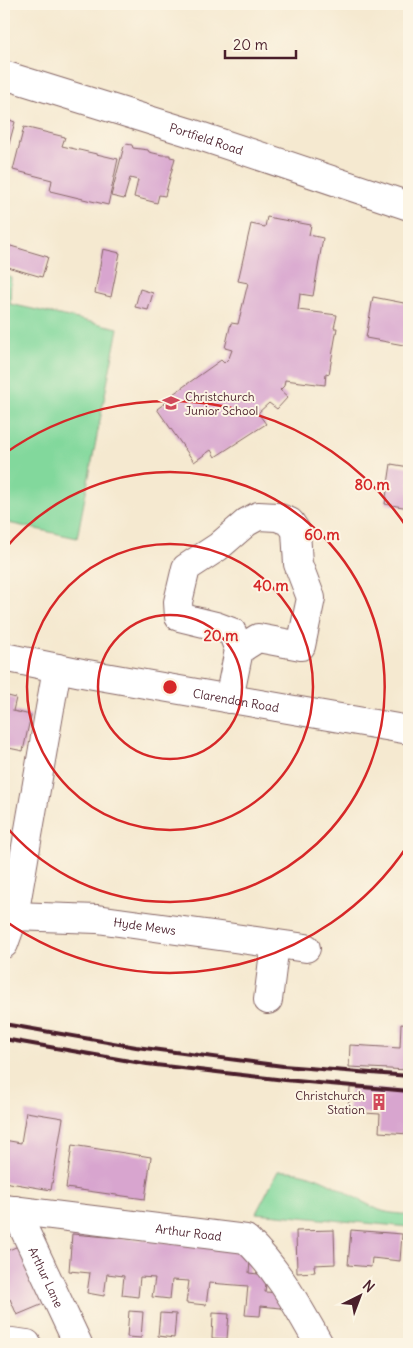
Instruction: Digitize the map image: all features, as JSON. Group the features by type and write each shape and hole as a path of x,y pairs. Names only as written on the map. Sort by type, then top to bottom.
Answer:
{"street":[{"name":"Portfield Road","path":"4,75 188,132 409,206"},
{"path":"229,699 239,650 232,632 179,617 178,602 181,583 186,568 218,546 247,522 258,516 277,517 290,522 296,531 298,564 311,598 300,646 258,638 239,650"},
{"name":"Clarendon Road","path":"4,657 409,730"},
{"path":"4,944 14,916 57,668"},
{"name":"Hyde Mews","path":"14,916 96,919 306,948"},
{"path":"268,1000 274,944"},
{"name":"Arthur Lane","path":"9,1209 78,1344"},
{"name":"Arthur Road","path":"9,1209 246,1239 264,1256 296,1302 319,1344"},
{"path":"4,1341 27,1344"}],"green space":[{"path":"4,274 11,277 10,304 118,328 77,538 4,522"},
{"path":"278,1171 292,1171 317,1178 379,1210 409,1215 409,1227 256,1213"}],"building":[{"path":"4,103 10,108 7,119 15,122 4,162"},
{"path":"24,127 65,137 62,146 118,159 108,205 50,191 52,180 13,170"},
{"path":"126,144 132,145 133,148 170,155 170,157 175,158 165,196 159,195 157,203 134,197 138,180 130,178 124,199 111,196"},
{"name":"Christchurch Junior School","path":"267,217 311,225 309,235 323,238 313,296 300,294 298,310 337,315 334,328 337,328 329,374 326,373 325,385 285,380 284,386 280,390 288,397 277,409 269,403 258,413 266,424 215,457 211,450 194,462 157,409 175,396 173,394 221,360 224,363 229,358 232,350 225,348 231,323 238,324 248,283 238,281 251,224 265,227"},
{"path":"4,244 48,257 42,277 4,266"},
{"path":"103,249 120,253 111,297 95,293"},
{"path":"140,289 153,293 148,310 135,307"},
{"path":"373,297 409,304 409,346 366,338"},
{"path":"391,464 409,467 409,508 385,504"},
{"path":"4,695 16,698 13,711 31,715 23,751 4,747"},
{"name":"Christchurch Station","path":"401,1024 409,1025 409,1070 349,1067 350,1045 400,1048"},
{"name":"Christchurch Station","path":"350,1088 409,1091 409,1134 379,1132 380,1114 348,1112"},
{"path":"26,1112 63,1118 51,1190 4,1182 4,1140 21,1143"},
{"path":"72,1145 151,1157 145,1199 66,1188"},
{"path":"334,1230 335,1264 314,1265 315,1272 297,1273 296,1231"},
{"path":"351,1230 402,1234 400,1261 372,1258 371,1267 348,1265"},
{"path":"72,1234 251,1249 249,1273 267,1275 265,1292 283,1293 281,1308 261,1306 260,1316 245,1315 248,1286 209,1283 206,1305 186,1303 189,1281 172,1280 170,1299 152,1297 155,1278 140,1277 138,1297 122,1295 124,1276 107,1274 104,1296 87,1293 90,1273 69,1271"},
{"path":"23,1244 48,1302 17,1315 10,1299 4,1302 4,1252"},
{"path":"129,1311 143,1312 141,1338 127,1337"},
{"path":"160,1313 176,1314 174,1338 158,1336"},
{"path":"213,1313 229,1314 227,1339 212,1338"}],"railway":[{"path":"4,1024 136,1047 283,1066 409,1076"},
{"path":"4,1039 147,1064 285,1080 409,1091"}],"place":[{"name":"Christchurch Junior School","path":"171,403"},
{"name":"Christchurch Station","path":"379,1102"}]}
